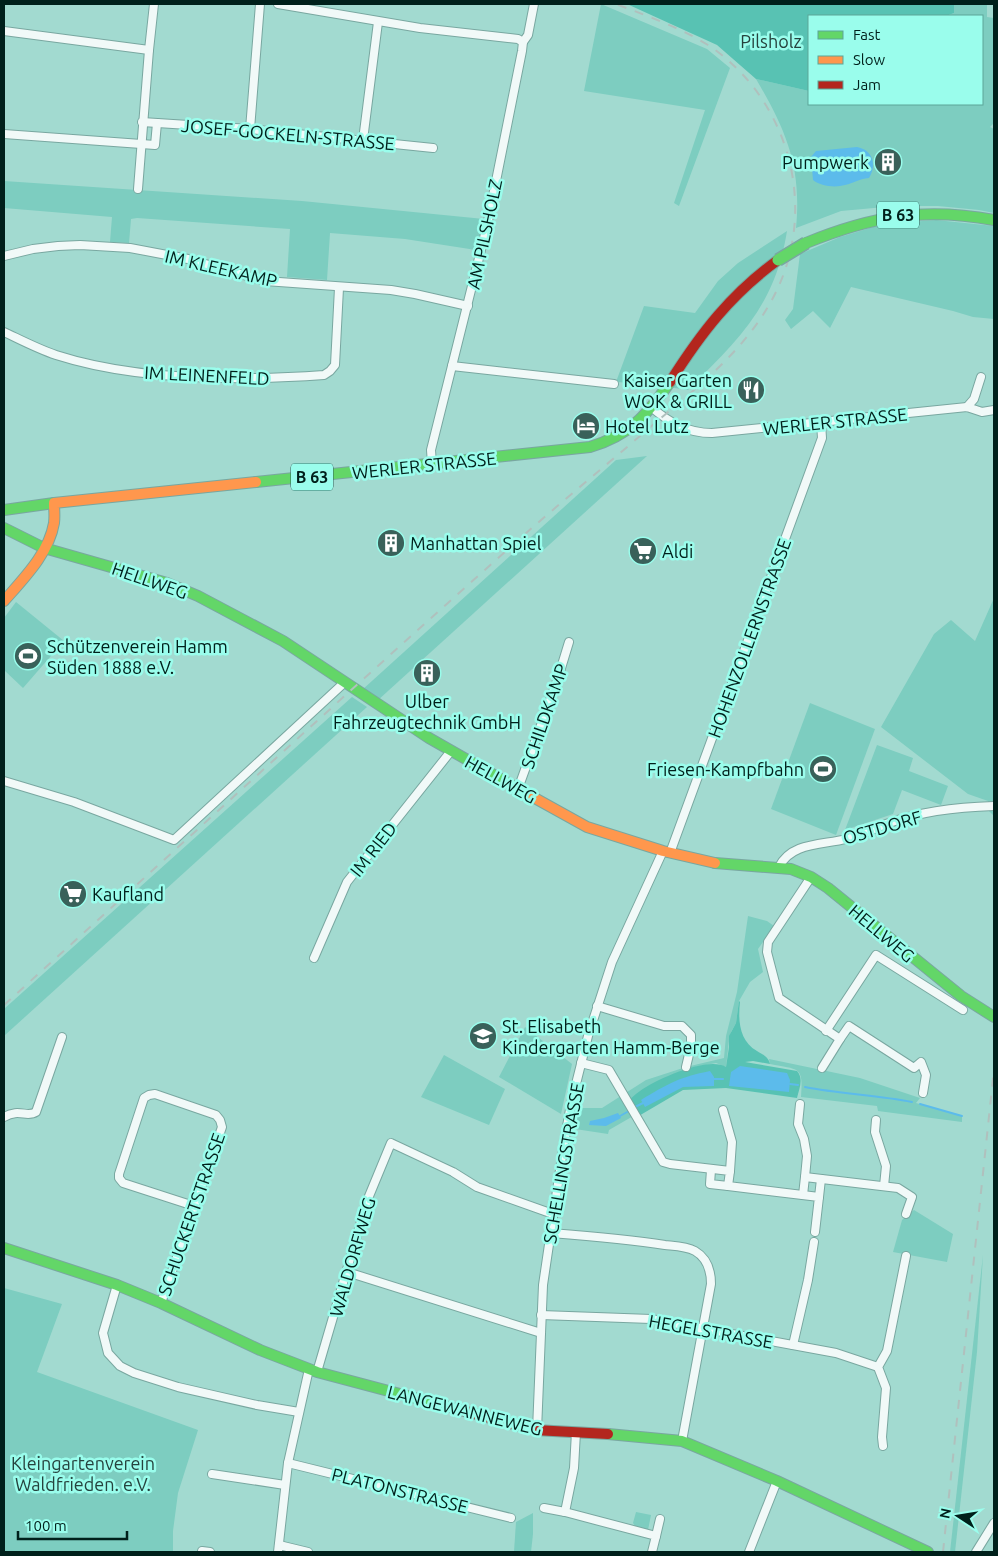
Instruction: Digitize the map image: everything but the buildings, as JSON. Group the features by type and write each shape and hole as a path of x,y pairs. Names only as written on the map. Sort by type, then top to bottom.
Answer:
{"street":[{"path":"138,189 142,122 154,4"},
{"path":"250,130 260,4"},
{"path":"278,4 378,22 518,39 522,42"},
{"name":"AM PILSHOLZ","path":"432,464 431,450 487,226 522,51 522,42 528,35 534,4"},
{"path":"363,140 378,22"},
{"path":"4,31 149,50"},
{"name":"JOSEF-GOCKELN-STRASSE","path":"142,122 363,140 433,148"},
{"path":"4,134 155,145 157,123"},
{"name":"WERLER STRASSE","path":"4,510 54,503 599,446 615,439 633,426 651,406 691,348 719,312 755,276 806,243 859,223 901,215 956,214 994,220"},
{"name":"IM KLEEKAMP","path":"4,256 33,249 58,246 80,245 130,248 188,259 266,281 339,288 391,290 468,306"},
{"name":"IM LEINENFELD","path":"4,332 36,348 58,356 131,371 231,378 278,379 324,376 335,365 339,288"},
{"path":"452,366 614,384"},
{"path":"967,407 974,399 981,377"},
{"name":"WERLER STRASSE","path":"651,406 677,426 704,433 821,423 967,407 982,412 994,410"},
{"name":"HOHENZOLLERNSTRASSE","path":"666,852 822,438 821,423"},
{"path":"4,601 44,548 54,523 54,503"},
{"name":"HELLWEG","path":"4,528 44,548 160,581 198,596 283,641 451,751 587,827 666,852 721,864 780,867 811,877 828,888 961,996 994,1017"},
{"name":"SCHILDKAMP","path":"518,789 569,642"},
{"path":"4,781 74,802 174,840 345,682"},
{"name":"IM RIED","path":"314,958 347,882 451,751"},
{"name":"OSTDORF","path":"780,867 783,860 804,846 847,839 890,822 942,810 994,806"},
{"name":"SCHELLINGSTRASSE","path":"536,1430 543,1285 568,1121 581,1063 612,962 666,852"},
{"path":"811,877 768,942 767,952 779,998 840,1040"},
{"path":"826,1031 876,955 962,1010"},
{"path":"598,1006 664,1026 682,1026 691,1035 691,1046 686,1066"},
{"path":"836,1017 914,1068 921,1062 926,1075 922,1094"},
{"path":"822,1068 849,1026"},
{"path":"4,1117 14,1112 30,1115 36,1112 62,1036"},
{"path":"581,1063 609,1070 663,1162 730,1172"},
{"name":"SCHUCKERTSTRASSE","path":"161,1303 222,1130 222,1124 216,1115 155,1094 149,1095 144,1098 118,1176 122,1182 194,1206"},
{"path":"800,1104 798,1124 804,1139 807,1156 803,1195"},
{"path":"723,1110 732,1142 728,1186"},
{"path":"876,1120 875,1132 886,1166 884,1186"},
{"name":"WALDORFWEG","path":"279,1549 288,1463 299,1412 348,1272 367,1201 391,1143 453,1172 477,1187 553,1214"},
{"path":"712,1170 710,1184 819,1197"},
{"path":"805,1177 898,1188 912,1197 906,1214"},
{"path":"815,1232 821,1179"},
{"path":"551,1233 688,1248 696,1252 706,1262 711,1278 682,1441"},
{"path":"793,1345 808,1280 814,1242"},
{"name":"LANGEWANNEWEG","path":"4,1248 117,1285 161,1303 260,1350 313,1371 536,1430 636,1436 682,1441 776,1481 922,1551"},
{"path":"884,1446 882,1437 886,1388 878,1367 887,1351 906,1256"},
{"path":"348,1272 541,1333"},
{"path":"117,1285 105,1320 103,1333 108,1353 120,1366 134,1374 178,1387 257,1405 299,1412"},
{"name":"HEGELSTRASSE","path":"541,1315 651,1319 836,1353 878,1367"},
{"path":"565,1512 574,1468 576,1432"},
{"name":"PLATONSTRASSE","path":"288,1463 511,1518"},
{"path":"212,1474 285,1485"},
{"path":"750,1552 776,1481"},
{"path":"544,1508 656,1536"},
{"path":"652,1552 660,1519"},
{"path":"976,1552 994,1523"},
{"path":"279,1549 308,1552"}],"green space":[{"path":"601,4 707,49 730,68 679,206 674,203 705,110 584,91"},
{"name":"Pilsholz","path":"627,4 954,4 954,13 949,15 808,15 808,91 756,79 717,45"},
{"path":"954,4 987,4 987,17 994,18 994,123 990,127 994,129 994,213 938,206 896,206 841,211 796,228 796,186 790,150 776,115 756,79 808,91 808,105 983,105 983,15 949,15 954,13"},
{"path":"4,181 302,201 484,219 476,250 405,239 330,233 327,280 287,277 290,229 137,218 131,219 129,243 110,242 112,217 4,208"},
{"path":"936,220 994,226 994,319 973,317 851,287 830,328 813,311 791,329 785,320 793,309 800,254 840,237 883,224"},
{"path":"787,231 774,280 764,301 739,337 688,390 649,384 616,382 644,306 695,313 718,281 738,263"},
{"path":"647,456 377,701 362,690 616,460"},
{"path":"994,598 994,816 988,810 988,801 968,794 881,727 934,634 951,620 975,641"},
{"name":"Schützenverein Hamm Süden 1888 e.V.","path":"16,602 64,641 23,688 4,670 4,618"},
{"path":"352,697 367,707 4,1036 4,1009"},
{"name":"Friesen-Kampfbahn","path":"810,703 875,729 836,835 771,809"},
{"path":"877,745 913,758 909,771 948,786 941,805 902,790 893,814 845,830"},
{"path":"748,916 767,921 774,926 758,949 763,972 750,982 739,1001 736,1023 729,1041 726,1067 716,1063 686,1069 635,1115 609,1130 608,1134 575,1129 579,1108 602,1108 646,1080 686,1067 724,1058 726,1036 737,992"},
{"path":"739,1001 739,1016 743,1036 751,1047 767,1057 770,1064 753,1061 745,1062 797,1071 801,1081 797,1098 726,1088 683,1090 637,1117 628,1101 648,1086 683,1070 707,1064 718,1064 726,1067 729,1036 736,1023"},
{"path":"525,1027 572,1064 561,1114 499,1077"},
{"path":"444,1055 505,1089 489,1125 421,1097"},
{"path":"769,1059 860,1078 920,1098 916,1103 962,1116 962,1122 878,1111 877,1106 801,1097 800,1074 787,1067 770,1064"},
{"path":"914,1210 953,1234 947,1262 893,1252 902,1220"},
{"path":"983,1255 977,1352 955,1552 950,1552"},
{"name":"Kleingartenverein Waldfrieden. e.V.","path":"4,1288 62,1304 37,1372 198,1430 178,1493 173,1531 173,1552 4,1552"},
{"path":"636,1512 651,1515 648,1530 635,1526 633,1523"},
{"path":"533,1513 531,1552 514,1552 516,1522"}],"water":[{"path":"857,147 867,151 872,159 873,168 869,178 837,186 824,185 813,180 811,157 816,151"},
{"path":"740,1066 787,1073 790,1080 789,1092 729,1086 731,1072"},
{"path":"710,1071 714,1077 714,1086 683,1087 645,1107 641,1100 674,1082"},
{"path":"618,1113 621,1118 606,1126 589,1125 590,1121"}],"waterway":[{"path":"714,1079 723,1079"},
{"path":"790,1084 798,1085"},
{"path":"805,1087 912,1102"},
{"path":"635,1107 643,1103"},
{"path":"920,1104 962,1116"},
{"path":"620,1116 629,1111"}],"railway":[{"path":"4,1005 533,527 708,378 744,340 760,319 784,273 792,241 795,209 793,177 785,146 772,117 755,90 734,65 708,45 674,27 616,4"},
{"path":"943,1552 994,1069"}],"traffic: fast":[{"path":"806,243 853,226 899,216 944,214 994,220"},
{"path":"778,260 806,243"},
{"path":"256,482 590,447 627,430 645,414 670,382"},
{"path":"4,510 54,503"},
{"path":"4,528 44,548 167,583 198,596 283,641 429,738 522,791"},
{"path":"715,863 791,869 811,877 828,888 961,996 994,1017"},
{"path":"4,1248 117,1285 161,1303 260,1350 317,1372 449,1407"},
{"path":"608,1434 682,1441 777,1481 928,1552"}],"traffic: slow":[{"path":"4,601 35,565 47,545 54,523 54,503 256,482"},
{"path":"522,791 587,827 663,851 715,863"}],"traffic: jam":[{"path":"670,382 693,347 718,315 761,273 778,260"},
{"path":"449,1407 535,1430 608,1434"}],"place":[{"name":"Pumpwerk","path":"888,162"},
{"name":"Kaiser Garten WOK & GRILL","path":"751,390"},
{"name":"Hotel Lutz","path":"586,426"},
{"name":"Manhattan Spiel","path":"391,543"},
{"name":"Aldi","path":"643,551"},
{"name":"Schützenverein Hamm Süden 1888 e.V.","path":"28,656"},
{"name":"Ulber Fahrzeugtechnik GmbH","path":"427,673"},
{"name":"Friesen-Kampfbahn","path":"823,769"},
{"name":"Kaufland","path":"73,894"},
{"name":"St. Elisabeth Kindergarten Hamm-Berge","path":"483,1036"}]}
